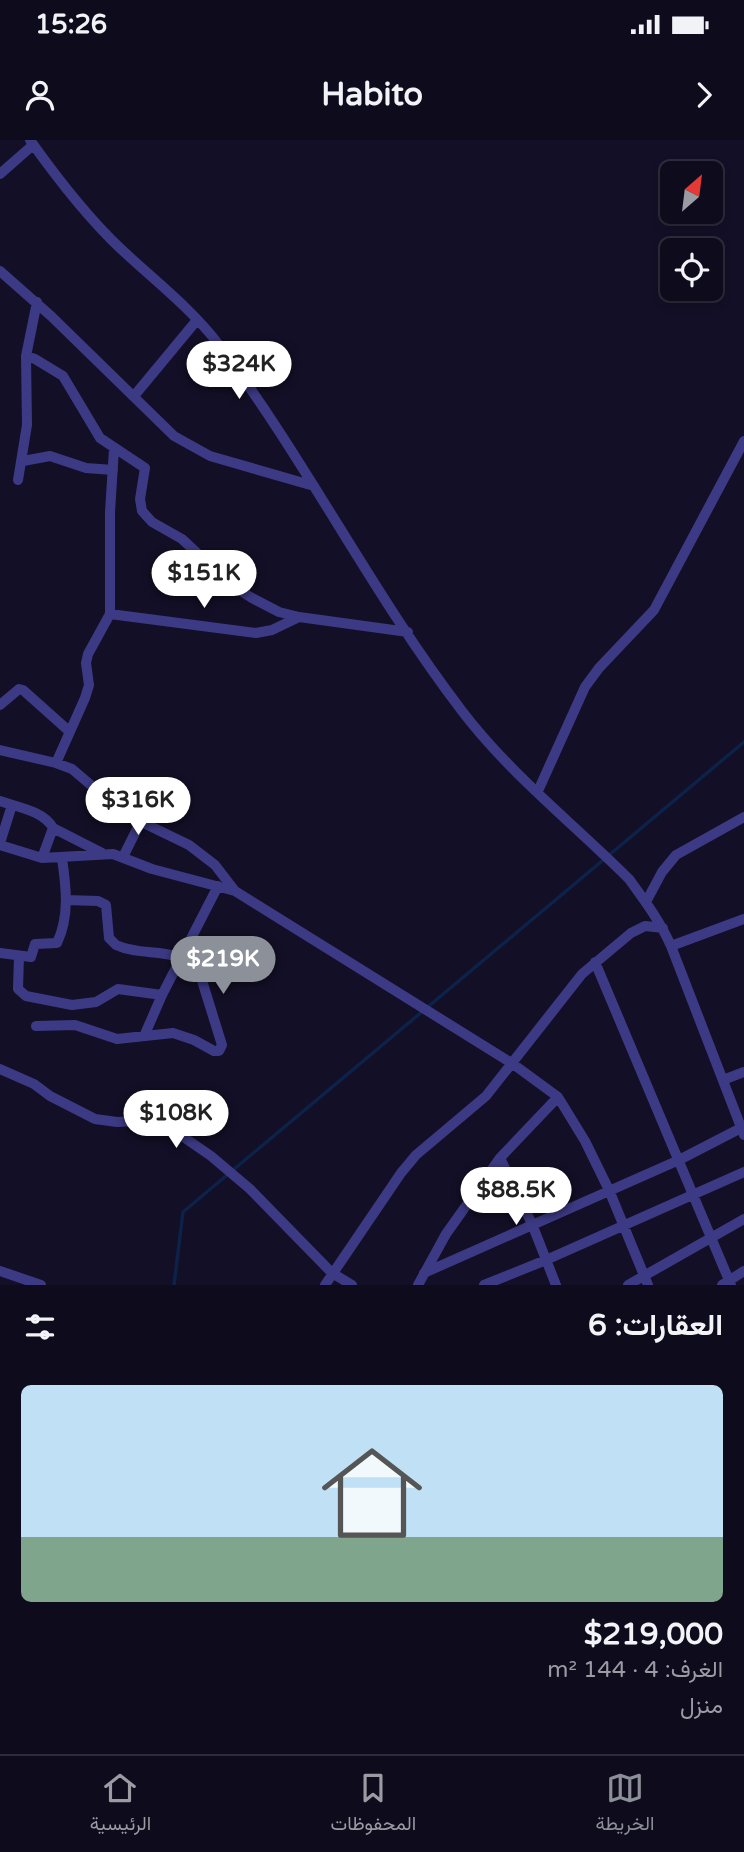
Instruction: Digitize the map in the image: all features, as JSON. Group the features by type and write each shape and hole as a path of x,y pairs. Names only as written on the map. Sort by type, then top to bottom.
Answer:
{"street":[{"path":"0,174 31,142 96,223 197,320 236,368 464,713 492,746 629,879 646,902 671,946 723,1080 743,1132 424,1273"},
{"path":"0,271 37,302 174,436 210,456 314,486"},
{"path":"18,480 23,461 28,407 26,356 37,302"},
{"path":"134,397 197,320"},
{"path":"26,356 62,376 100,438 145,468 140,499 142,511 152,523 182,539 230,584 279,612 408,632"},
{"path":"538,791 585,687 653,610 744,441"},
{"path":"56,763 89,685 86,663 88,654 110,614 110,512 114,449"},
{"path":"23,461 50,456 79,467 113,470"},
{"path":"110,614 256,633 272,630 299,617"},
{"path":"0,705 19,688 70,732"},
{"path":"0,750 56,763 78,774 110,803 189,845 215,865 235,891"},
{"path":"0,801 45,818 53,828 102,853 123,857 152,870 235,891 513,1064 558,1097 585,1141 647,1281"},
{"path":"12,805 0,844 42,858 102,853"},
{"path":"646,902 662,872 676,855 744,818"},
{"path":"123,857 141,821"},
{"path":"42,858 53,828"},
{"path":"0,953 31,957 38,943 57,943 66,900 62,858"},
{"path":"145,1034 218,886"},
{"path":"36,1026 75,1025 117,1039 173,1033 214,1051 219,1051 222,1045 199,971 182,957 116,945 109,938 106,905 98,901 66,900"},
{"path":"671,946 744,919"},
{"path":"325,1285 401,1173 416,1155 473,1109 513,1064 582,974 631,933 645,926 663,928"},
{"path":"19,956 18,989 26,996 72,1005 96,1002 118,989 162,995"},
{"path":"595,962 712,1238 728,1284 744,1271"},
{"path":"0,1069 34,1084 69,1107 95,1119 117,1122 154,1120 166,1125 211,1156 250,1189 332,1273 352,1285"},
{"path":"723,1080 744,1072"},
{"path":"0,1079 12,1074"},
{"path":"418,1285 446,1234 500,1158 558,1097"},
{"path":"500,1158 532,1224 556,1285"},
{"path":"484,1285 744,1172"},
{"path":"628,1285 647,1281 744,1219"},
{"path":"0,1271 41,1285"}],"waterway":[{"path":"174,1285 183,1212 744,742"}]}
